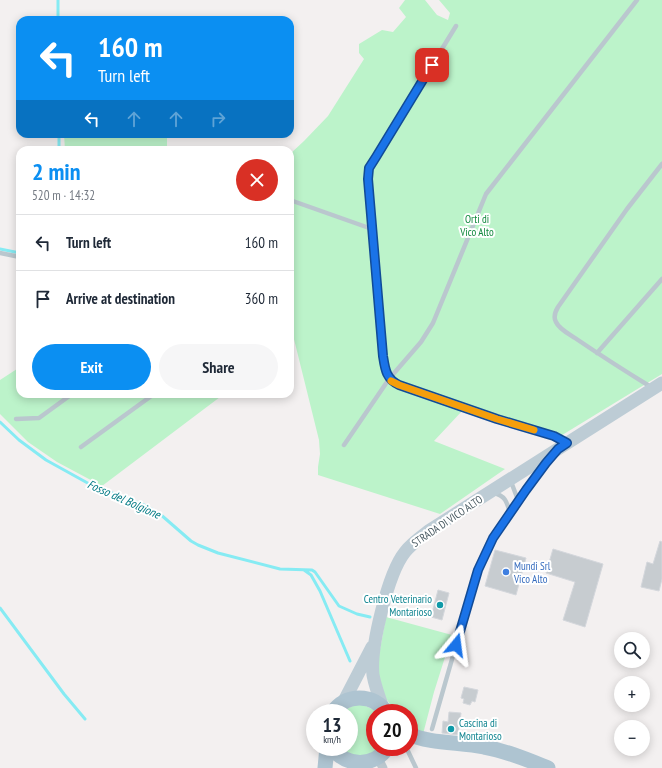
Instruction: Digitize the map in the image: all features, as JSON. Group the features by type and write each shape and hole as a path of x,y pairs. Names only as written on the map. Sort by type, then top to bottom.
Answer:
{"main road":[{"path":"340,704 354,698 364,698 375,701 378,704"},
{"path":"418,734 430,735 461,743 491,748 515,755 548,768"},
{"path":"418,740 430,735"},
{"path":"325,768 326,756"},
{"path":"339,756 351,766 371,762 382,756"}],"street":[{"name":"STRADA DI VICO ALTO","path":"383,704 373,675 375,641 391,578 404,552 422,536 658,386"},
{"name":"STRADA DI VICO ALTO","path":"344,701 375,641"}],"lane":[{"path":"344,445 389,379 421,342 433,323 486,194 637,0"},
{"path":"456,26 369,168 368,179 385,371 389,379 399,385 490,417 554,436 563,446"},
{"path":"658,386 597,353 558,326 555,318 556,311 627,209 662,164"},
{"path":"294,201 372,229"},
{"path":"0,254 16,256"},
{"path":"597,353 662,279"},
{"path":"16,419 39,418 66,398"},
{"path":"81,447 148,398"},
{"name":"STRADA DI VICO ALTO","path":"430,735 478,570 493,538 518,500 546,463 563,446"},
{"path":"510,479 518,500"},
{"name":"STRADA DI VICO ALTO","path":"491,492 504,497 510,513"},
{"path":"410,756 416,768"}],"green space":[{"name":"Orti di Vico Alto","path":"405,0 425,0 437,15 448,20 450,13 439,0 662,0 662,374 554,440 550,437 463,410 434,441 505,469 440,514 318,475 320,454 319,440 294,339 294,150 328,116 364,59 359,53 359,44 382,30 393,32 406,17 399,8"},
{"path":"64,138 167,138 167,146 65,146"},
{"path":"16,370 16,398 219,398 102,486 57,462 28,442 0,414 0,380"},
{"path":"386,617 452,635 434,692 423,734 418,732 418,704 390,704 381,691 376,671"},
{"path":"359,703 366,706 366,755 356,758 353,756 358,756 357,704"}],"building":[{"path":"660,541 662,542 662,579 659,591 641,587 647,562 653,564"},
{"path":"553,549 603,564 585,627 563,620 575,582 546,573"},
{"name":"Mundi Srl Vico Alto","path":"495,550 526,558 516,595 485,586"},
{"name":"Centro Veterinario Montarioso","path":"438,590 449,593 442,620 431,617"},
{"path":"464,687 478,690 475,702 472,701 470,705 463,703 464,699 461,698"},
{"name":"Cascina di Montarioso","path":"449,712 461,713 458,735 442,733 443,721 448,722"}],"waterway":[{"path":"58,0 58,16"},
{"path":"59,138 59,146"},
{"path":"0,249 16,252"},
{"name":"Fosso del Bolgione","path":"0,422 19,440 46,460 93,486 144,505 160,514 191,541 198,545 218,553 280,569 312,570 315,572 339,606 357,614 370,617"},
{"path":"304,570 311,575 320,591 350,661"},
{"path":"0,608 64,694 85,719"}],"slow traffic":[{"path":"391,381 497,419 534,430"}],"place":[{"name":"Mundi Srl Vico Alto","path":"506,572"},
{"name":"Centro Veterinario Montarioso","path":"440,605"},
{"name":"Cascina di Montarioso","path":"451,729"}],"route":[{"path":"432,65 369,168 368,179 385,371 389,379 399,385 497,419 554,436 567,443 558,449 546,463 493,538 478,570 456,645"}]}
